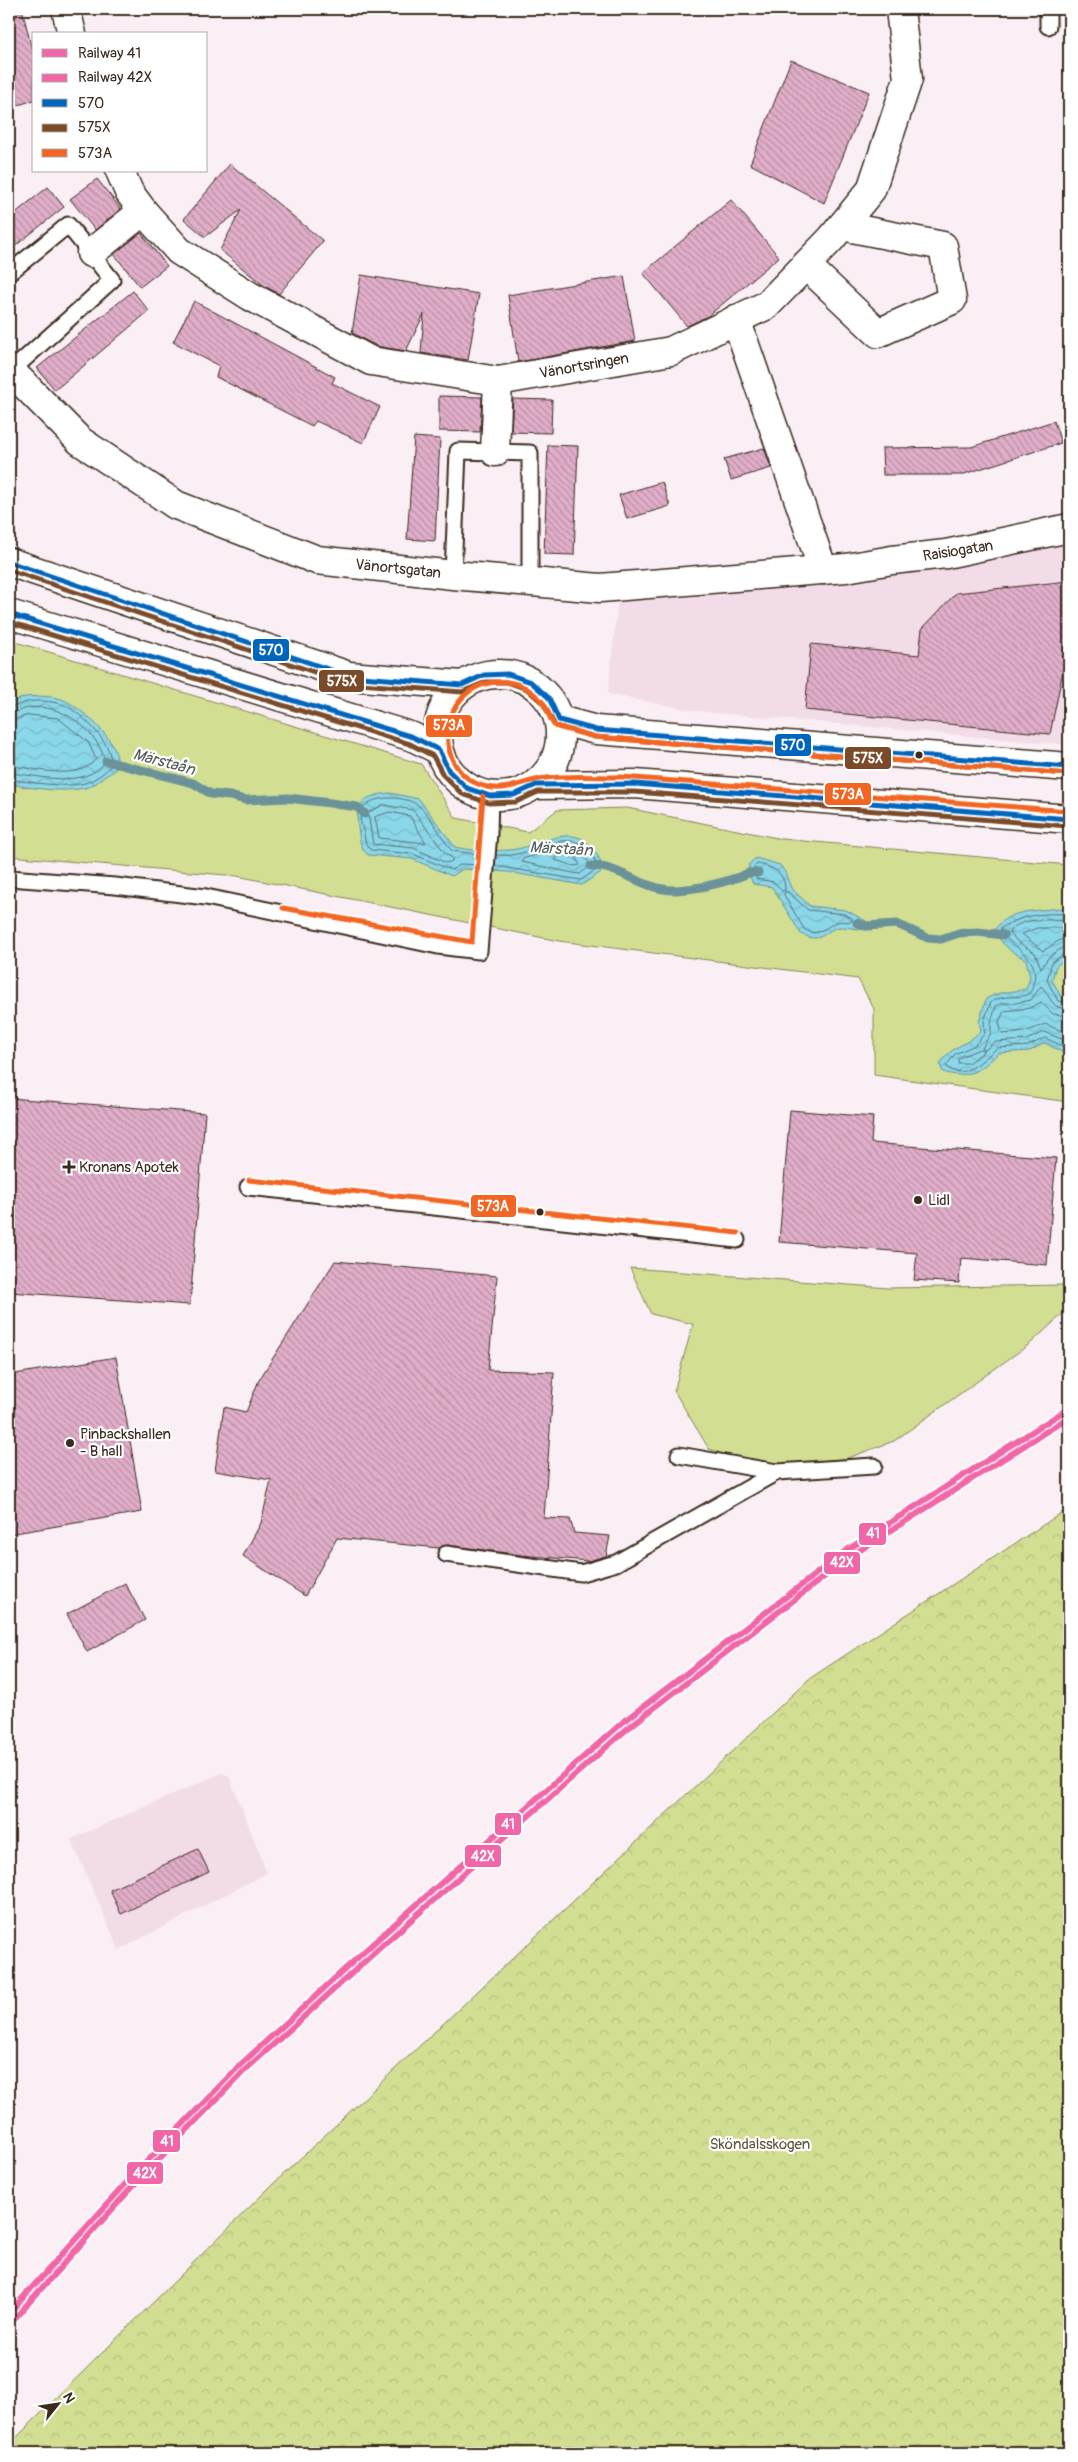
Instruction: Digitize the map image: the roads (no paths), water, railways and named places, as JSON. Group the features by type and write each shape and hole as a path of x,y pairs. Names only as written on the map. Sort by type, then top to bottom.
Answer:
{"street":[{"path":"66,9 72,32"},
{"name":"Vänortsringen","path":"120,172 129,192 143,211 179,251 250,296 371,361 498,381 671,351 767,304 842,226 871,190 908,79 900,9"},
{"path":"91,253 143,211"},
{"path":"806,265 878,333 952,300 943,246 842,226"},
{"path":"736,319 835,569"},
{"name":"Vänortsgatan","path":"10,370 80,442 176,505 317,560 530,583 600,588 835,569"},
{"path":"495,452 498,381"},
{"name":"Raisiogatan","path":"835,569 946,554 1069,528"},
{"path":"9,562 348,676 462,685"},
{"path":"9,614 413,737 439,750"},
{"path":"536,785 552,767 560,744 559,720 549,698 531,682 508,674 484,675 462,685 446,703 438,726 439,750 449,771 467,788 490,796 514,795 536,785 635,784 1069,819"},
{"path":"559,720 596,730 1069,767"}],"lane":[{"path":"1048,9 1048,26"},
{"path":"9,273 68,225 112,280 10,370"},
{"path":"452,575 458,451 530,453 530,583"},
{"path":"9,878 115,886 206,897 438,946 480,952 490,796"},
{"path":"248,1187 737,1240"},
{"path":"679,1455 777,1472 874,1466"},
{"path":"446,1554 581,1573 616,1563 777,1472"}],"water":[{"path":"25,697 57,698 66,701 82,712 102,731 116,752 117,762 114,771 95,784 85,788 47,789 9,784 9,703"},
{"path":"390,793 419,799 455,847 509,850 553,838 574,836 584,840 598,856 601,872 582,885 508,872 463,869 452,876 412,859 368,855 362,848 360,840 358,809 365,800 371,797"},
{"path":"756,858 780,865 791,888 810,906 846,910 866,921 866,930 845,927 836,928 815,938 801,934 772,887 753,884 748,872 749,864"},
{"path":"1058,908 1069,910 1069,956 1056,966 1052,980 1062,998 1069,997 1069,1056 1045,1043 1030,1051 998,1053 980,1069 967,1074 959,1075 943,1072 940,1065 944,1058 954,1049 976,1036 981,1030 979,1022 986,999 1001,993 1026,989 1030,977 1026,960 1011,951 993,933 1005,919 1013,915"}],"waterway":[{"name":"Märstaån","path":"106,761 193,783 211,794 245,800 288,798 330,803 357,807 365,814"},
{"name":"Märstaån","path":"591,866 612,870 653,887 676,890 706,886 749,873 758,873"},
{"name":"Märstaån","path":"857,923 867,926 897,924 928,938 941,939 959,933 978,932 1004,935"}],"rail line":[{"name":"41","path":"9,2313 129,2180 239,2066 379,1938 623,1722 847,1550 1069,1408"},
{"name":"42X","path":"15,2318 134,2185 244,2071 628,1728 851,1556 1069,1417"}],"place":[{"name":"Kronans Apotek","path":"69,1167"},
{"name":"Lidl","path":"918,1200"},
{"name":"Pinbackshallen - B hall","path":"70,1443"}],"park label":[{"name":"Sköndalsskogen","path":"760,2144"}]}
